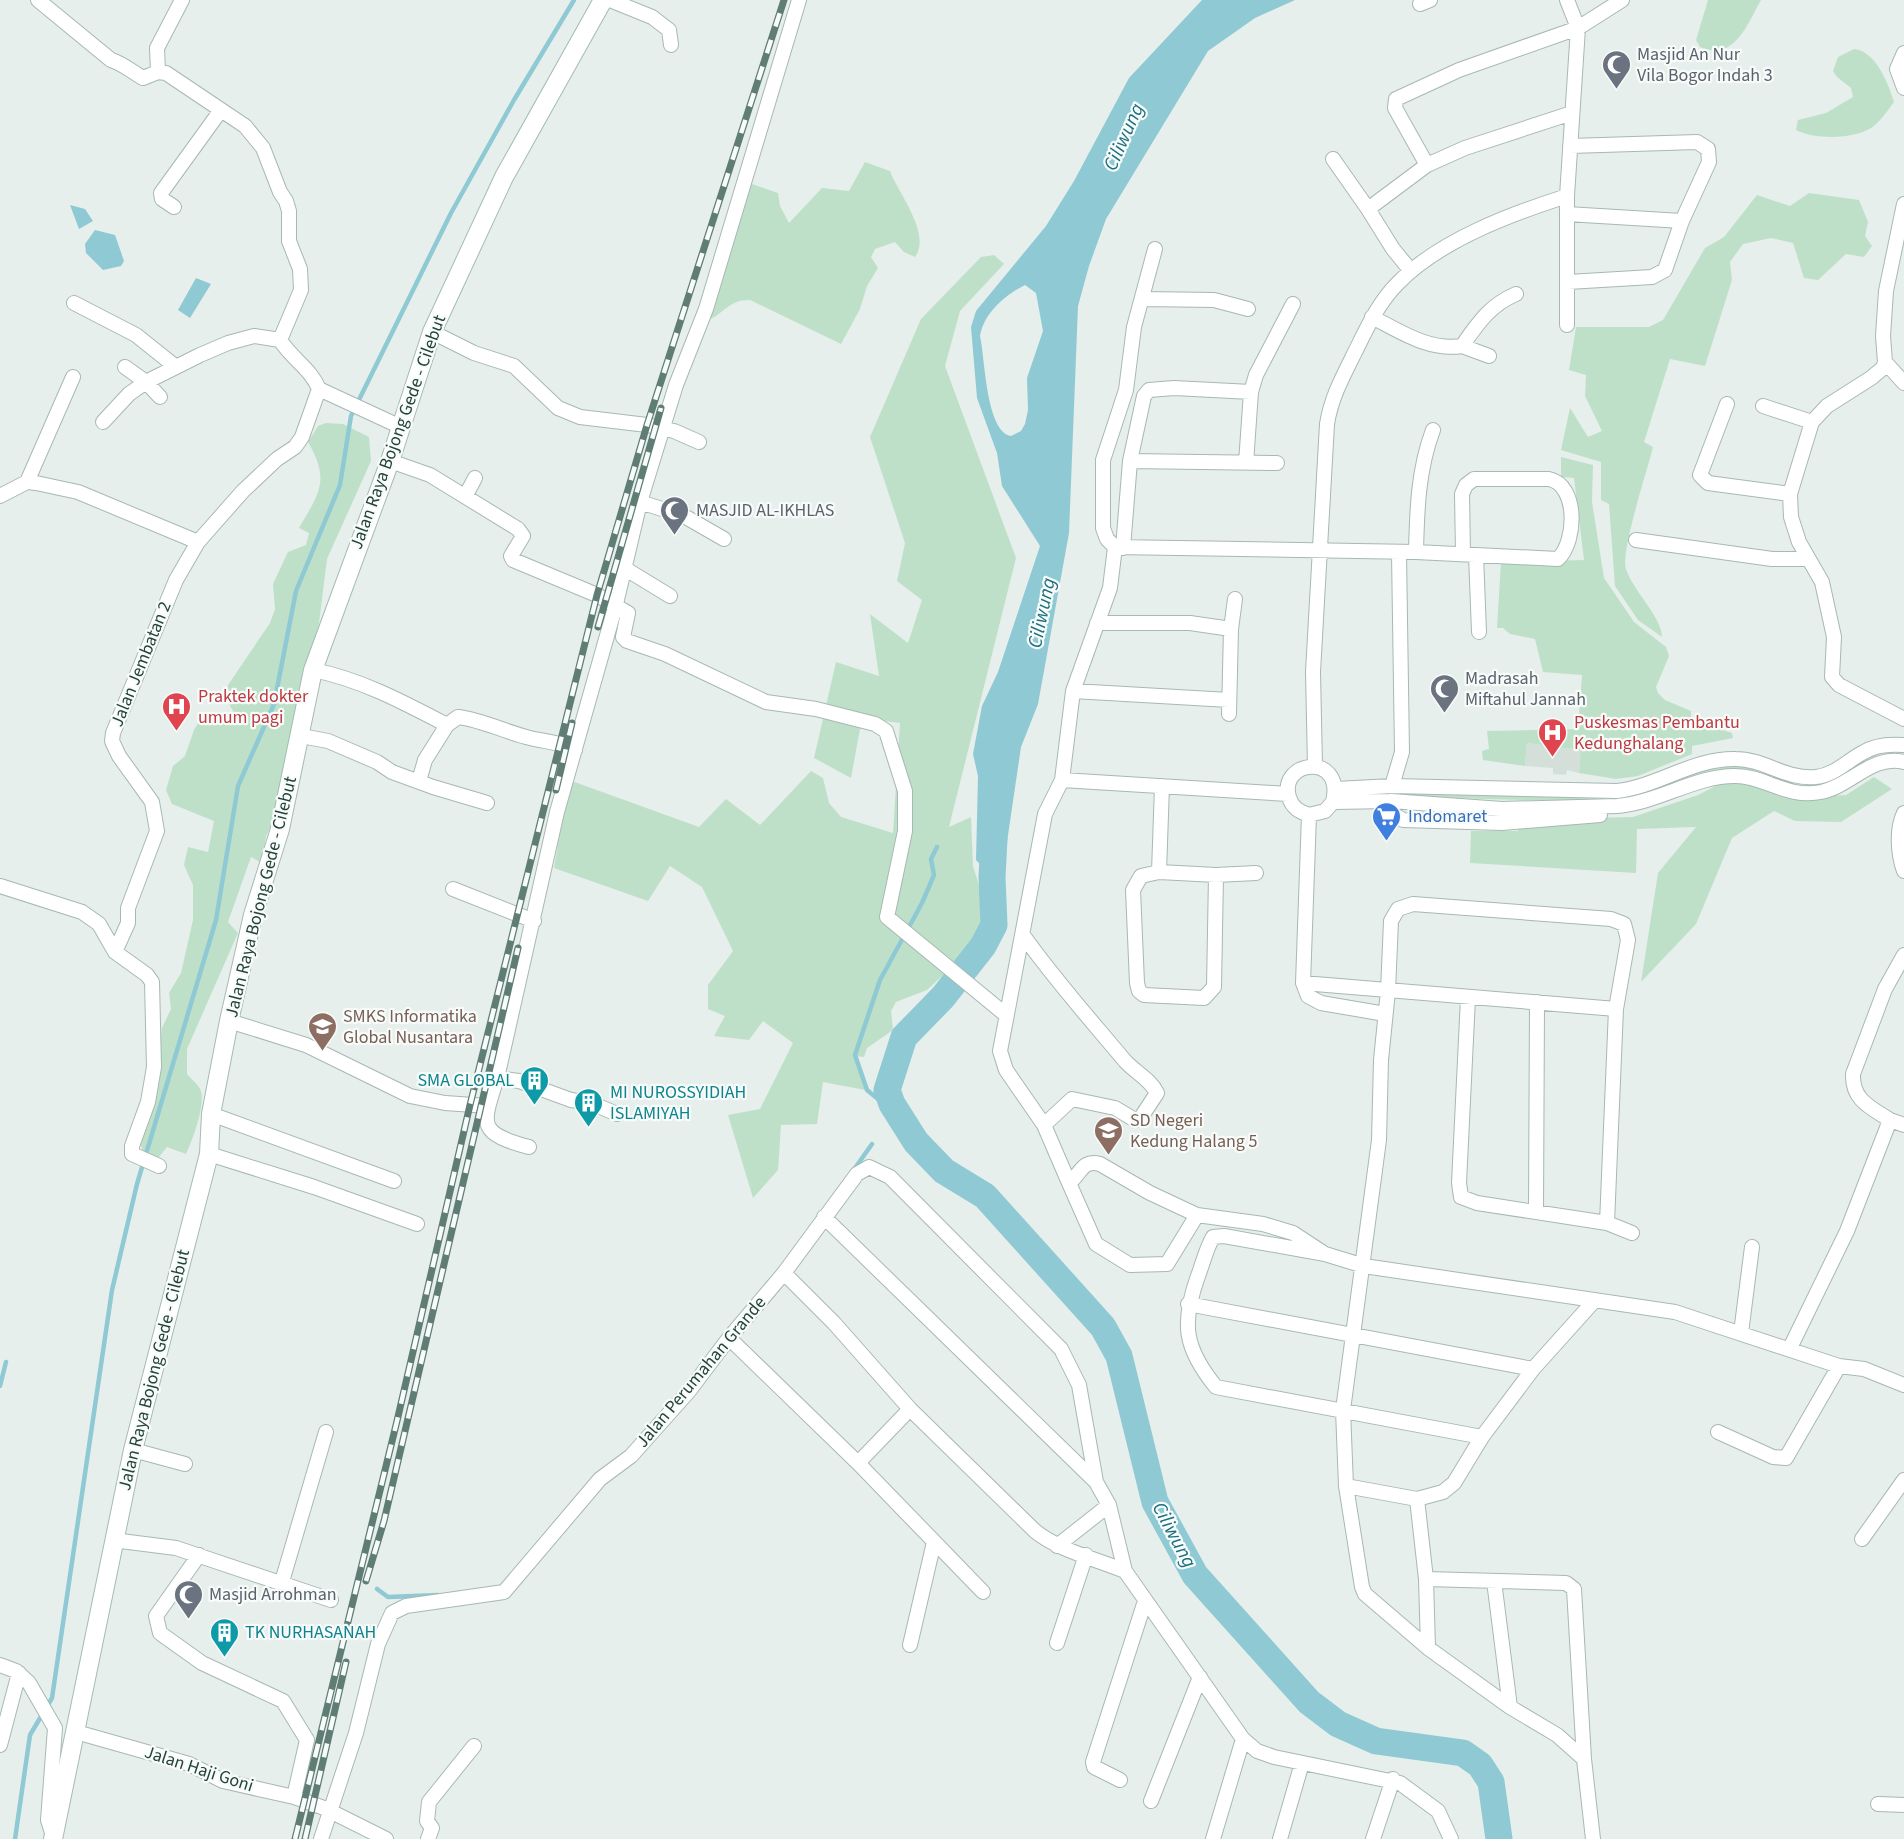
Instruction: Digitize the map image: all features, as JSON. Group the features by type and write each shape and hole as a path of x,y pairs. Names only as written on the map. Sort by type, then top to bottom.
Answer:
{"main road":[{"name":"Jalan Raya Bojong Gede - Cilebut","path":"53,1838 133,1450 209,1154 212,1114 252,915 280,830 301,736 305,697 313,670 390,461 394,423 432,332 504,177 603,0"}],"street":[{"path":"158,72 157,48 182,0"},
{"path":"610,0 652,17 669,30 671,45"},
{"path":"530,1147 489,1131 486,1124 488,1106 497,1078 534,921 557,812 616,604 640,502 676,385 706,309 799,0"},
{"path":"1567,0 1578,28 1567,196 1567,326"},
{"path":"1427,165 1395,108 1396,99 1459,70 1578,28 1622,0"},
{"path":"41,2 111,60 125,65 143,78 158,72 166,73 245,126 263,148 289,211 289,241 300,269 301,290 280,340"},
{"path":"1904,53 1898,69 1904,88"},
{"path":"174,207 162,199 161,193 221,110"},
{"path":"1368,209 1427,165 1465,148 1572,113"},
{"path":"1568,282 1652,277 1665,270 1683,220 1709,162 1708,149 1697,142 1570,146"},
{"path":"1333,159 1393,249 1412,271"},
{"path":"1315,766 1313,672 1330,407 1372,316 1398,283 1412,271 1483,228 1520,211 1567,196"},
{"path":"1904,204 1883,315 1885,362 1883,368 1827,406 1812,422 1790,494 1791,517 1798,542 1822,582 1830,616 1834,637 1832,677 1839,685 1904,719"},
{"path":"1567,214 1683,220"},
{"path":"1155,249 1134,327 1126,390 1103,460 1103,528 1107,539 1119,547 1416,552 1470,555 1558,559 1566,551 1573,532 1566,489 1558,481 1474,479 1466,485 1462,494 1470,555 1479,632"},
{"path":"1462,346 1489,309 1516,294"},
{"path":"1143,299 1214,300 1248,309"},
{"path":"74,303 136,335 176,367"},
{"path":"1245,463 1251,392 1256,375 1293,304"},
{"path":"1372,316 1428,344 1443,348 1462,346 1489,356"},
{"path":"432,332 474,354 514,366 558,408 580,417 663,429 699,442"},
{"path":"103,422 129,394 146,382 228,343 254,336 280,340 290,356 314,376 319,389 394,423"},
{"path":"1885,362 1904,383"},
{"path":"125,367 146,382 160,397"},
{"path":"27,482 73,377"},
{"path":"1197,1215 1167,1264 1130,1265 1096,1244 1044,1125 1003,1062 1000,1040 1023,935 1045,814 1062,780 1073,691 1110,588 1119,547 1130,462 1144,396 1149,390 1174,388 1251,392"},
{"name":"Jalan Jembatan 2","path":"115,952 128,923 128,908 157,831 152,802 119,756 112,741 112,733 176,580 198,542 276,459 295,447 302,437 319,389"},
{"path":"1727,404 1701,475 1708,483 1790,494"},
{"path":"1763,406 1812,422"},
{"path":"1416,552 1418,486 1422,460 1433,430"},
{"path":"390,461 430,475 518,528 523,536 511,556 518,564 616,604 628,613 623,637 627,641 664,654 766,702 816,709 875,724 886,731 905,791 905,831 887,917 1006,1015"},
{"path":"1130,462 1277,463"},
{"path":"466,495 475,478"},
{"path":"0,496 27,482 78,492 198,542"},
{"path":"640,502 684,516 724,539"},
{"path":"1636,540 1772,559 1808,559"},
{"path":"1392,786 1402,752 1399,553"},
{"path":"624,568 670,596"},
{"path":"1073,691 1229,707 1231,629 1235,599"},
{"path":"1097,623 1190,623 1231,629"},
{"path":"313,670 335,674 360,684 447,725"},
{"path":"419,781 425,760 447,725 458,717 475,719 501,730 559,742 574,750"},
{"path":"301,736 328,741 419,781 487,803"},
{"path":"1334,796 1392,786 1617,791 1644,786 1689,766 1713,760 1750,761 1785,774 1817,777 1844,766 1869,749 1904,745"},
{"path":"1334,796 1502,816 1634,805 1729,776 1745,777 1800,794 1820,792 1856,776 1882,760 1904,762"},
{"path":"1315,766 1325,770 1333,778 1334,796 1325,810 1310,815 1297,810 1288,794 1288,783 1294,773 1304,767 1315,766"},
{"path":"1844,766 1856,776"},
{"path":"1062,780 1288,794"},
{"path":"1159,872 1162,786"},
{"path":"1904,813 1899,823 1900,861 1904,871"},
{"path":"1310,815 1303,983 1308,996 1321,1003 1385,1014"},
{"path":"1216,875 1214,987 1204,998 1154,997 1139,991 1133,890 1140,876 1159,872 1216,875 1256,873"},
{"path":"0,886 82,912 99,924 115,952 147,975 152,982 150,999 154,1019 155,1058 148,1102 132,1146 132,1154 158,1166"},
{"path":"453,889 534,921"},
{"path":"1584,1760 1557,1735 1510,1707 1428,1648 1365,1594 1346,1486 1342,1410 1380,1140 1381,1060 1388,991 1391,921 1398,909 1413,904 1576,916 1618,921 1627,929 1628,940 1616,1009 1607,1223"},
{"path":"1023,935 1076,1003 1135,1072 1153,1086 1157,1094 1140,1119 1135,1120 1115,1108 1072,1099 1044,1125"},
{"path":"1904,955 1885,989 1853,1074 1853,1088 1860,1101 1890,1120 1904,1125"},
{"path":"1303,983 1616,1009"},
{"path":"1468,998 1459,1182 1461,1197 1477,1203 1607,1223 1632,1233"},
{"path":"1536,1212 1537,1002"},
{"path":"229,1021 306,1045 410,1096 445,1103 488,1106"},
{"path":"497,1078 519,1081 571,1100 591,1103 617,1114"},
{"path":"212,1114 394,1181"},
{"path":"1790,1348 1847,1232 1890,1120"},
{"path":"209,1154 314,1186 417,1224"},
{"path":"1069,1183 1084,1165 1092,1162 1107,1167 1150,1193 1197,1215 1263,1224 1293,1233 1325,1254"},
{"name":"Jalan Perumahan Grande","path":"321,1839 328,1810 356,1732 378,1644 392,1613 406,1606 504,1592 600,1479 631,1456 660,1426 729,1338 784,1273 857,1174 869,1167 890,1177 1061,1349 1080,1385 1096,1482"},
{"path":"824,1218 1096,1482 1109,1504 1125,1571 1243,1739 1257,1750 1302,1763 1393,1779 1425,1799 1438,1811 1450,1839"},
{"path":"1482,1437 1216,1387 1191,1348 1186,1327 1188,1304 1213,1237 1224,1236 1325,1254 1364,1266 1659,1309 1790,1348 1839,1366 1864,1369 1904,1384"},
{"path":"1742,1333 1752,1247"},
{"path":"784,1273 834,1323 910,1408 1035,1531 1057,1546 1086,1554 1125,1571"},
{"path":"1346,1486 1416,1499 1443,1492 1449,1488 1482,1437 1533,1369 1595,1300"},
{"path":"1188,1304 1533,1369"},
{"path":"729,1338 858,1463 983,1592"},
{"path":"1718,1432 1773,1457 1786,1458 1839,1366"},
{"path":"858,1463 910,1408"},
{"path":"281,1585 326,1432"},
{"path":"133,1450 185,1464"},
{"path":"1862,1539 1904,1480"},
{"path":"1416,1499 1426,1580 1428,1648"},
{"path":"1057,1546 1109,1504"},
{"path":"113,1540 176,1548 331,1600"},
{"path":"910,1645 934,1542"},
{"path":"1058,1643 1086,1554"},
{"path":"198,1556 156,1616 160,1634 202,1663 283,1701 307,1740 294,1797"},
{"path":"1426,1580 1566,1583 1574,1589 1584,1760 1593,1839"},
{"path":"1494,1581 1510,1707"},
{"path":"1120,1780 1094,1767 1093,1762 1145,1600"},
{"path":"0,1665 19,1673 29,1683 54,1728 48,1820 53,1838"},
{"path":"0,1745 19,1673"},
{"path":"1151,1801 1200,1677"},
{"name":"Jalan Haji Goni","path":"76,1732 189,1764 223,1781 294,1797 328,1810 386,1839"},
{"path":"1213,1839 1243,1739"},
{"path":"428,1839 432,1827 427,1821 429,1803 474,1746"},
{"path":"1280,1839 1302,1763"},
{"path":"1373,1839 1393,1779"},
{"path":"1878,1804 1904,1805"}],"shaded area":[{"name":"Puskesmas Pembantu Kedunghalang","path":"1527,743 1582,750 1579,773 1567,770 1566,775 1553,774 1553,768 1525,766"}],"green space":[{"path":"1708,0 1761,0 1738,38 1731,45 1712,50 1700,47 1696,40"},
{"path":"1854,49 1869,55 1875,62 1885,77 1894,102 1875,125 1858,134 1825,137 1796,130 1798,120 1826,113 1853,97 1851,88 1833,71 1838,57"},
{"path":"865,162 890,171 917,225 919,248 915,257 904,252 895,242 875,249 871,257 878,268 867,286 860,309 841,344 750,300 736,302 706,321 739,193 752,184 778,193 780,206 789,223 822,188 849,191"},
{"path":"1809,193 1859,200 1868,222 1865,236 1872,246 1864,257 1846,254 1818,280 1804,278 1793,243 1771,238 1743,244 1730,262 1732,280 1705,366 1670,359 1644,442 1653,447 1625,560 1626,569 1657,621 1662,637 1638,620 1615,586 1609,504 1601,500 1601,462 1561,450 1570,408 1588,437 1602,431 1585,396 1586,375 1569,370 1576,327 1649,327 1663,320 1705,248 1724,237 1757,195 1790,206"},
{"path":"994,255 1004,264 960,311 945,366 1016,558 949,827 971,817 973,866 991,924 968,952 927,990 896,1002 891,1011 893,1030 867,1048 864,1057 855,1056 865,1090 823,1082 817,1124 781,1125 778,1170 753,1198 728,1115 760,1109 793,1043 763,1021 749,1040 714,1036 725,1016 708,1009 708,985 733,951 702,887 670,866 648,901 554,868 569,780 699,827 726,799 760,825 811,771 823,778 829,803 841,817 893,833 900,723 862,718 851,778 814,758 836,662 879,676 870,614 908,643 922,600 897,581 905,543 870,437 921,319 981,257"},
{"path":"326,423 343,424 369,437 371,461 327,559 319,623 308,669 300,685 276,816 266,836 262,863 251,857 228,922 238,933 187,1049 187,1074 199,1087 202,1095 198,1122 186,1154 167,1147 158,1158 144,1154 138,1137 155,1091 162,1028 171,1009 169,993 181,973 193,920 193,885 184,865 188,847 208,852 214,821 172,804 166,790 173,766 185,756 194,730 204,713 227,722 234,713 226,698 228,685 270,623 275,609 273,584 288,552 306,545 309,533 299,528 320,486 319,466 308,442 318,426"},
{"path":"1561,457 1593,465 1592,502 1604,578 1634,622 1666,647 1669,656 1656,687 1658,693 1665,700 1691,711 1691,719 1732,733 1733,738 1692,746 1692,754 1638,776 1616,779 1579,773 1581,750 1527,743 1525,766 1483,760 1482,751 1489,749 1487,731 1578,729 1582,675 1543,672 1535,639 1510,634 1503,628 1497,628 1501,562 1584,560 1574,478 1561,477"},
{"path":"1724,764 1745,765 1774,780 1743,770 1647,793 1646,791 1694,771"},
{"path":"1735,776 1809,797 1846,795 1874,777 1892,789 1841,822 1795,821 1774,811 1732,838 1696,924 1641,982 1658,873 1696,827 1637,829 1636,873 1470,863 1471,831 1518,831 1520,824 1584,818 1633,817 1698,795"},
{"path":"1358,789 1505,796 1638,796 1636,799 1601,800 1496,799 1357,793"}],"water":[{"path":"1202,0 1295,0 1255,18 1208,51 1106,219 1089,266 1078,306 1069,533 1038,704 1021,747 1003,869 992,877 976,860 978,776 973,754 982,706 998,672 1040,546 1002,486 997,453 977,398 971,327 976,311 1046,226 1074,181 1129,78","holes":["1025,285 1036,293 1043,331 1027,378 1028,410 1025,424 1021,431 1011,436 1003,431 996,422 988,393 980,336 991,312 1010,294"]},
{"path":"70,205 85,209 93,221 79,229"},
{"path":"95,230 115,235 124,261 121,266 103,270 86,253 85,244"},
{"path":"196,278 211,284 190,318 178,310"}],"waterway":[{"path":"15,1839 30,1735 52,1698 112,1290 137,1184 216,920 238,786 274,704 296,591 340,485 351,416 451,213 514,100 574,0"},
{"name":"Ciliwung","path":"994,839 992,877 994,925 983,946 943,997 904,1037 887,1090 892,1104 916,1142 944,1171 985,1196 1103,1327 1119,1356 1155,1502 1195,1575 1309,1702 1338,1724 1376,1741 1463,1753 1480,1765 1491,1782 1499,1839"},
{"name":"Ciliwung","path":"900,1117 867,1090 855,1055 880,980 922,903 934,875 931,859 937,847"},
{"path":"853,1171 872,1144"},
{"path":"0,1386 6,1362"},
{"path":"377,1589 388,1597 438,1595"}],"railway":[{"path":"295,1839 397,1421 470,1105 597,595 647,425 784,0"},
{"path":"598,627 661,408"},
{"path":"556,790 572,723"},
{"path":"366,1581 384,1521 518,948"},
{"path":"305,1839 346,1662"}],"place":[{"name":"Masjid An Nur Vila Bogor Indah 3","path":"1616,90"},
{"name":"MASJID AL-IKHLAS","path":"675,536"},
{"name":"Madrasah Miftahul Jannah","path":"1444,714"},
{"name":"Praktek dokter umum pagi","path":"177,732"},
{"name":"Puskesmas Pembantu Kedunghalang","path":"1553,758"},
{"name":"Indomaret","path":"1387,842"},
{"name":"SMKS Informatika Global Nusantara","path":"322,1052"},
{"name":"SMA GLOBAL","path":"535,1106"},
{"name":"MI NUROSSYIDIAH ISLAMIYAH","path":"589,1128"},
{"name":"SD Negeri Kedung Halang 5","path":"1109,1156"},
{"name":"Masjid Arrohman","path":"188,1620"},
{"name":"TK NURHASANAH","path":"224,1658"}]}
